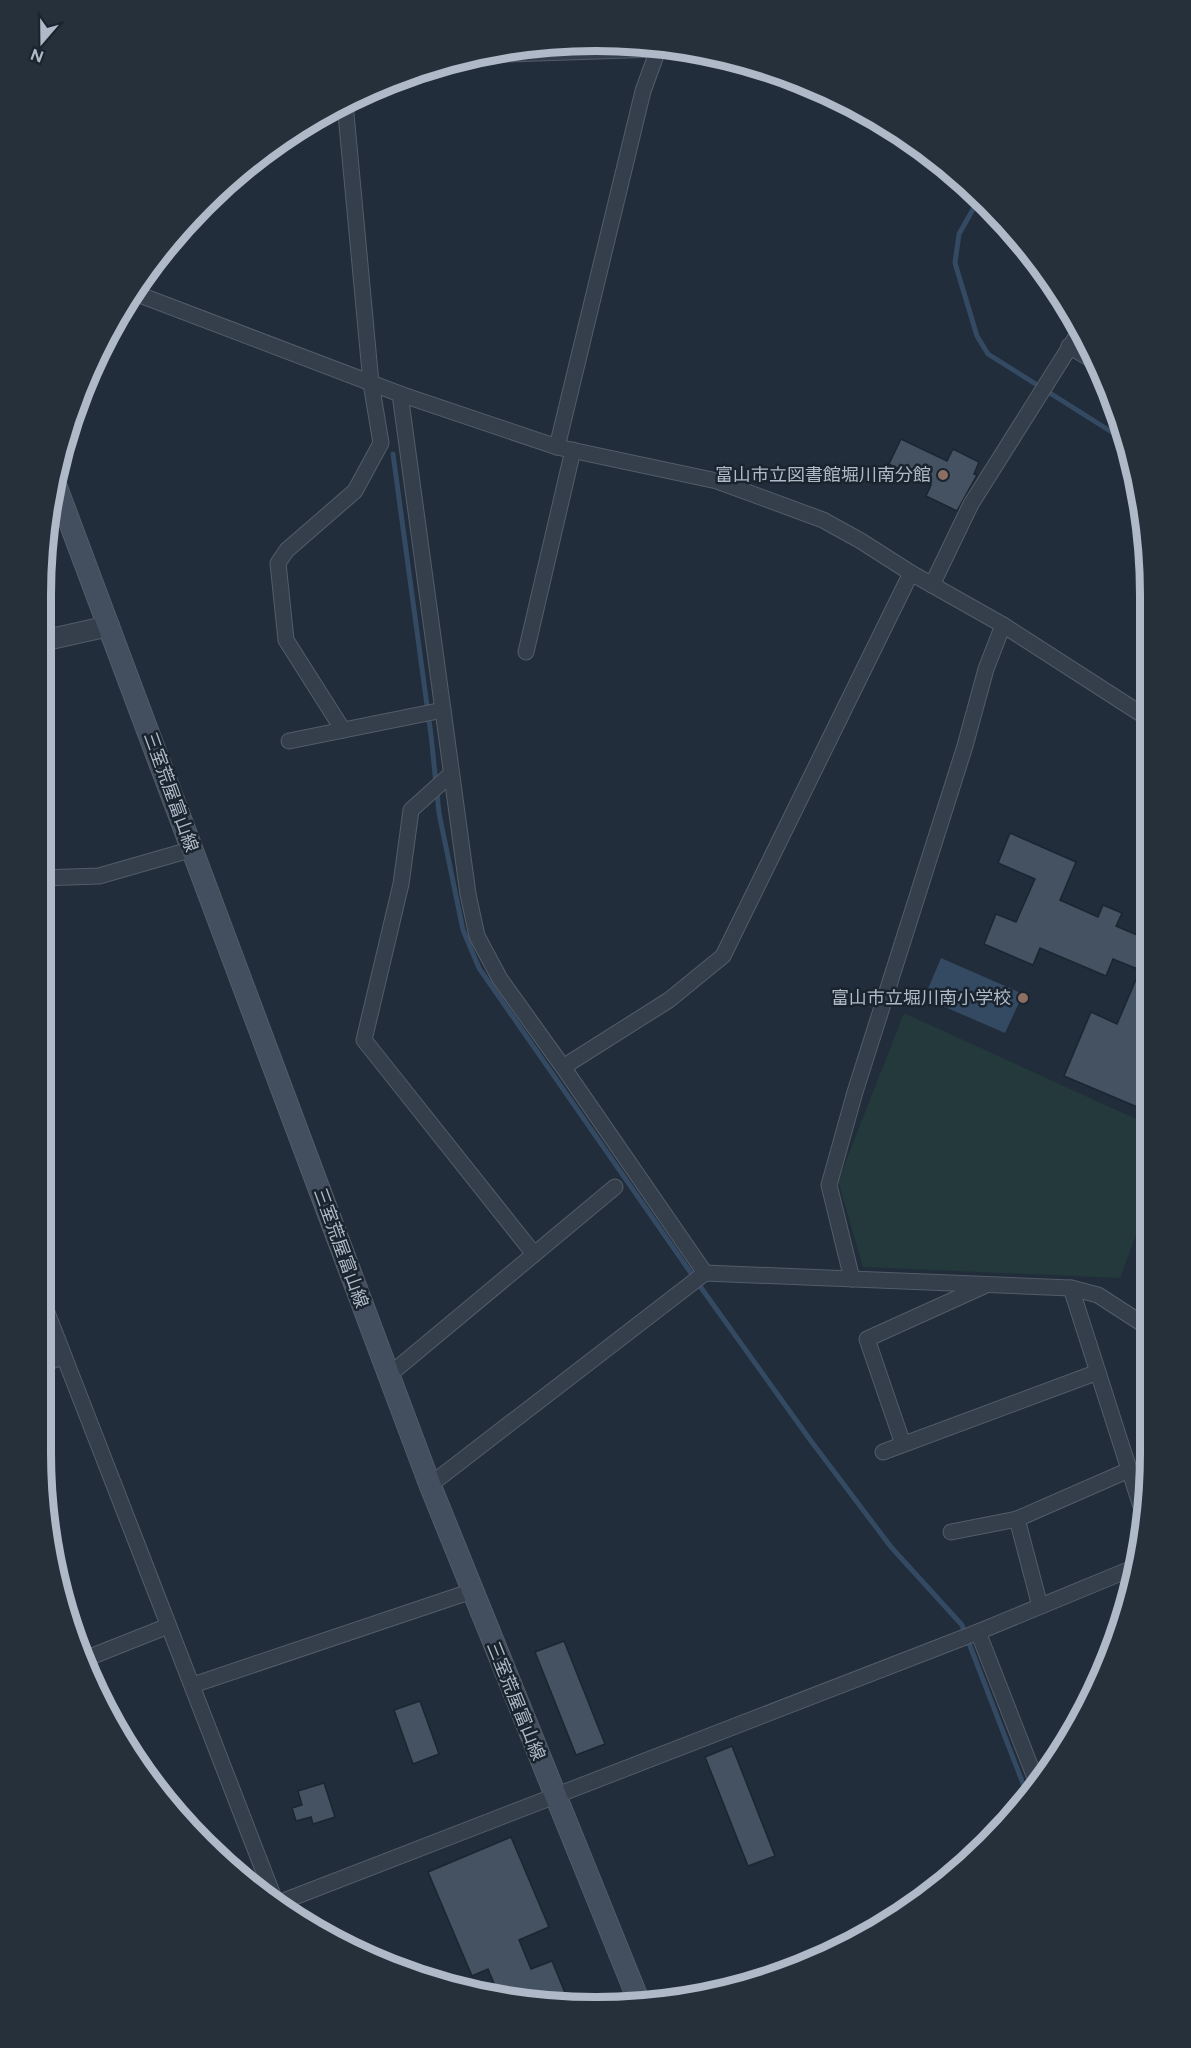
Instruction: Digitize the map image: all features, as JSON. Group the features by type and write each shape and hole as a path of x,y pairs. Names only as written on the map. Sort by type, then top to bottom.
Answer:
{"main road":[{"name":"三室荒屋富山線","path":"60,496 430,1485 636,1995"}],"street":[{"path":"557,447 643,91 656,55"},
{"path":"343,730 286,640 278,563 287,550 355,491 381,443 371,383 346,112"},
{"path":"141,296 400,394 557,447 728,485 823,520 861,540 911,573 1003,625 1140,713"},
{"path":"932,585 971,504 1075,338"},
{"path":"1069,346 1084,356"},
{"path":"400,394 468,894 477,936 500,979 564,1067 705,1273"},
{"path":"526,652 573,450"},
{"path":"564,1067 669,1000 723,956 911,573"},
{"path":"852,1279 829,1185 855,1092 965,746 986,669 1003,625"},
{"path":"51,639 110,626"},
{"path":"289,741 443,710"},
{"path":"452,774 411,810 401,884 364,1040 534,1254"},
{"path":"51,878 99,876 193,849"},
{"path":"389,1375 615,1186"},
{"path":"430,1485 705,1273 1071,1288 1098,1295 1140,1322"},
{"path":"903,1444 867,1339 988,1284"},
{"path":"1071,1288 1138,1497"},
{"path":"51,1323 149,1571 168,1626 193,1685 270,1888"},
{"path":"51,1361 64,1356"},
{"path":"882,1452 1098,1372"},
{"path":"951,1532 1017,1519 1129,1470"},
{"path":"1017,1519 1040,1606"},
{"path":"286,1900 978,1632 1127,1571"},
{"path":"193,1685 472,1591"},
{"path":"90,1657 168,1626"},
{"path":"978,1632 1034,1775"}],"green space":[{"path":"904,1013 1140,1121 1140,1224 1120,1278 863,1267 838,1181"}],"water":[{"path":"941,958 1023,994 1005,1033 924,998"}],"building":[{"name":"富山市立図書館堀川南分館","path":"901,439 947,461 953,449 979,462 974,474 977,475 957,511 926,496 931,485 889,464"},
{"path":"1010,833 1076,862 1060,900 1098,917 1103,905 1122,913 1116,926 1140,936 1140,970 1113,959 1106,976 1040,948 1033,965 984,944 996,914 1016,922 1035,879 998,863"},
{"path":"1140,970 1140,1108 1064,1076 1091,1012 1117,1024"},
{"path":"564,1641 605,1744 576,1755 535,1652"},
{"path":"420,1701 439,1754 413,1764 394,1710"},
{"path":"732,1746 775,1856 748,1866 705,1757"},
{"path":"324,1783 335,1817 313,1824 311,1817 296,1821 292,1808 302,1805 298,1791"},
{"path":"511,1837 549,1927 519,1940 531,1969 552,1961 566,1996 496,1988 488,1969 472,1976 428,1872"}],"waterway":[{"path":"976,205 959,234 955,263 977,336 988,354 1115,434"},
{"path":"393,454 431,735 439,813 463,930 479,968 702,1289 811,1441 891,1547 962,1625 1024,1787"}],"place":[{"name":"富山市立図書館堀川南分館","path":"943,475"},
{"name":"富山市立堀川南小学校","path":"1023,998"}]}
